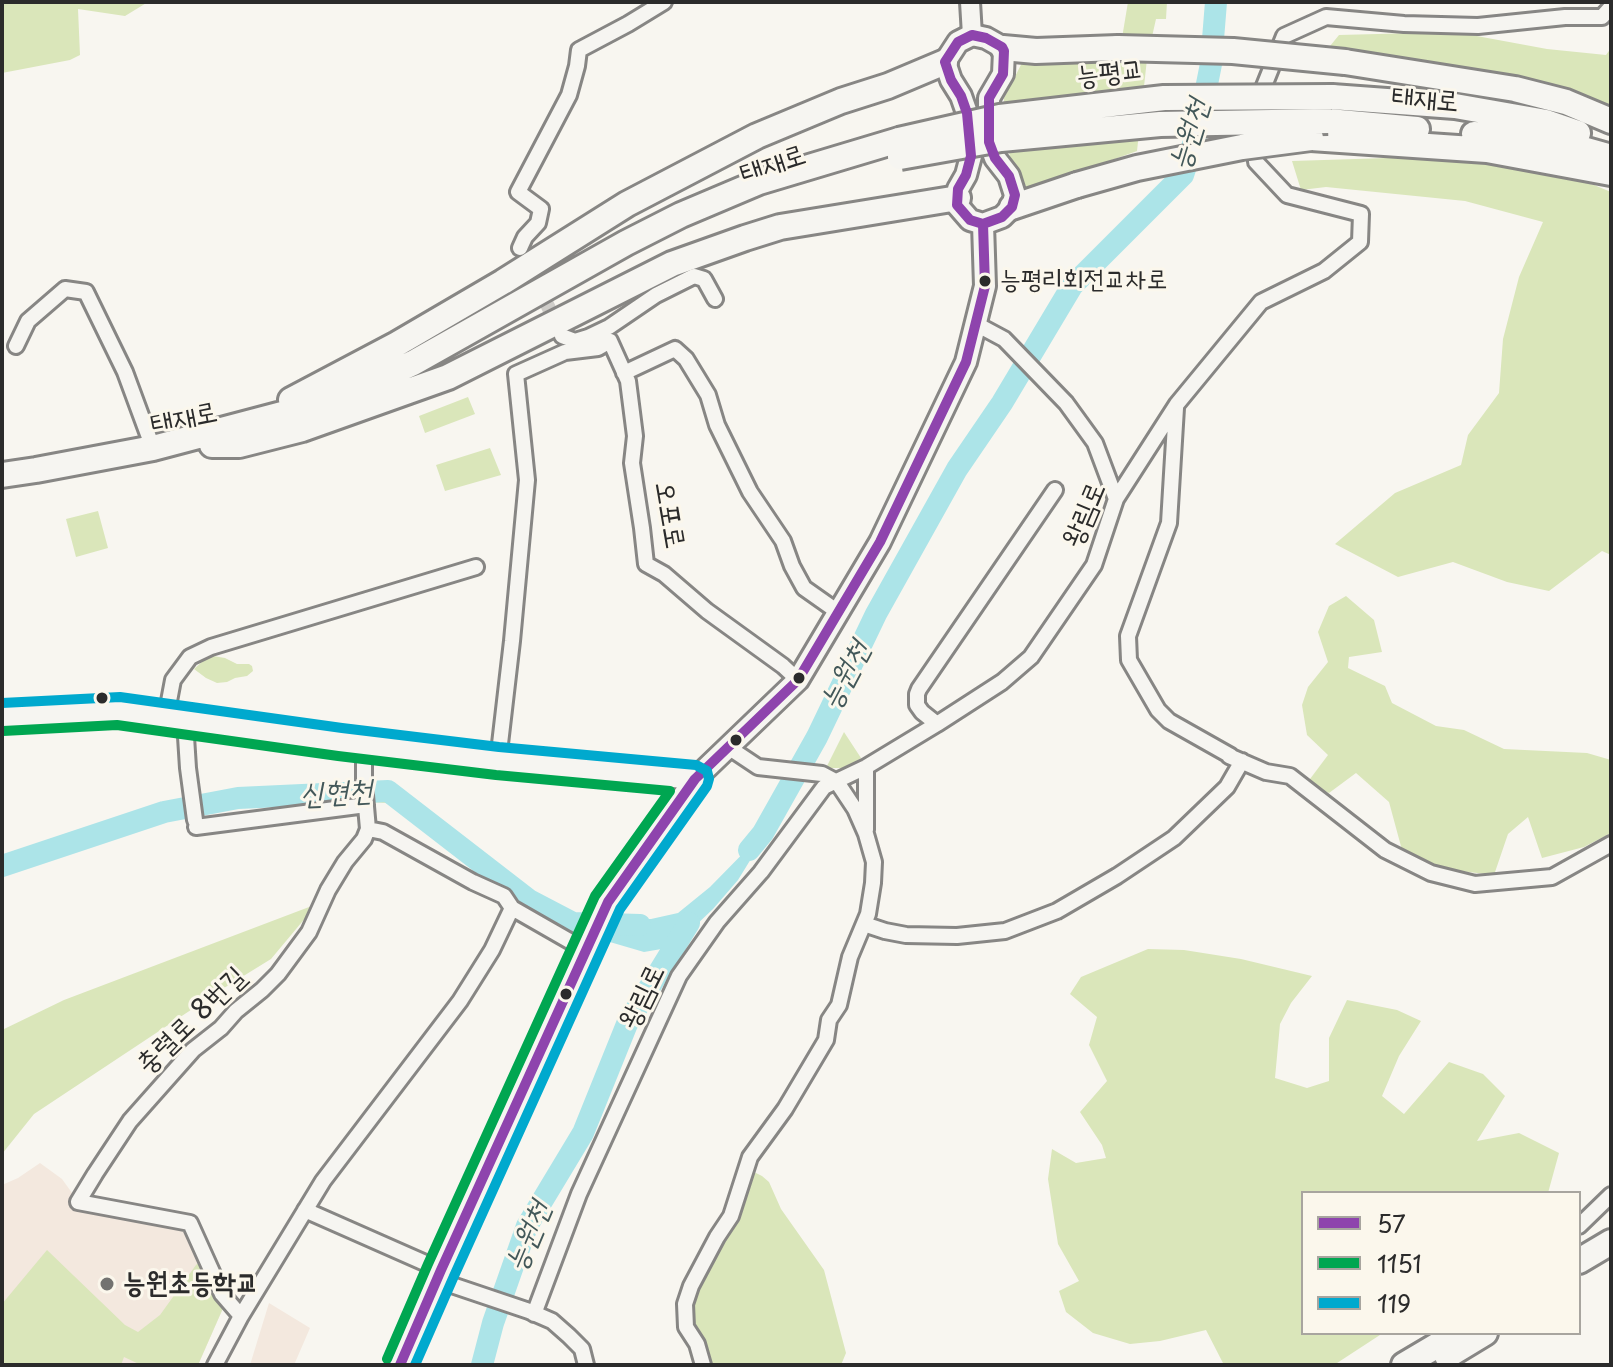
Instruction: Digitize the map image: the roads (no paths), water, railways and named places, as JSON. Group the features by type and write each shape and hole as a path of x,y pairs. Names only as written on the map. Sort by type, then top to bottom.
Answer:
{"highway":[{"path":"1003,48 1036,51 1118,48 1233,51 1345,62 1515,89 1566,102 1611,121"},
{"path":"211,439 397,344 627,204 757,136 945,62"},
{"name":"태재로","path":"1332,97 1455,106 1546,122 1611,144"},
{"name":"능평교","path":"899,149 1000,117 1164,98 1332,97"},
{"name":"태재로","path":"2,483 211,439 312,406 413,363 681,215 759,182 899,149 1160,124 1551,140 1611,157"},
{"path":"1012,207 1137,168 1319,130 1487,150 1611,173"},
{"path":"211,439 239,445 302,429 448,377 672,264 745,238 780,227 958,198"},
{"name":"태재로","path":"2,475 211,439"},
{"path":"1581,1260 1611,1242"},
{"path":"1581,1277 1611,1259"},
{"path":"1404,1365 1454,1335"},
{"path":"1432,1365 1482,1335"}],"main road":[{"path":"972,35 986,38 1003,48 1003,74 989,98 989,142 995,158 1009,176 1015,195 1012,207 1002,217 983,224 970,220 957,205 958,189 971,156 967,113 945,62 958,42 972,35"},
{"path":"400,1365 443,1279 608,902 695,779 798,680 880,542 966,362 985,286 983,224"},
{"path":"2,717 118,711 498,761 695,779"}],"street":[{"path":"520,248 538,223 541,209 518,192 569,95 579,50 664,2"},
{"path":"970,2 972,35"},
{"name":"왕림로","path":"532,1313 579,1194 679,976 717,922 761,872 824,787 866,767 937,724 1002,682 1031,657 1094,565 1116,499 1177,404 1261,302 1324,271 1360,242 1361,214 1287,195 1256,162 1256,106 1284,36 1326,17 1478,26 1565,17 1602,17 1611,7"},
{"path":"562,336 575,341 588,337 609,327 656,295 694,276 704,279 715,299"},
{"path":"16,346 28,321 65,289 86,292 125,372 153,448"},
{"path":"976,324 1004,339 1066,403 1095,443 1116,499"},
{"path":"588,337 610,341"},
{"path":"498,761 527,480 516,374 565,352 598,348 610,341"},
{"name":"오포로","path":"610,341 628,381 635,436 632,463 646,564 664,574 798,680"},
{"path":"624,373 675,349 686,359 708,395 717,425 750,492 783,541 804,588 838,612"},
{"path":"1177,404 1169,523 1128,636 1129,660 1158,710 1169,721 1234,758 1266,772 1290,776 1385,850 1431,873 1475,884 1552,877 1611,844"},
{"path":"937,724 917,705 919,689 1055,490"},
{"path":"366,803 195,824 188,768 175,719 173,680 190,657 211,647 476,567"},
{"path":"364,745 368,829 383,832 504,896 512,908 587,951"},
{"path":"703,1365 697,1344 686,1327 685,1304 691,1286 731,1216 750,1157 785,1109 826,1040 829,1020 839,1005 850,957 868,914 874,862 855,809 837,782 822,774 758,767 728,747"},
{"path":"864,924 906,935 957,936 1005,931 1057,911 1174,838 1227,787 1234,758"},
{"path":"866,767 866,834"},
{"name":"충렬로 8번길","path":"241,1316 222,1294 190,1223 78,1202 130,1121 149,1099 193,1050 278,974 309,932 328,890 368,829"},
{"path":"215,1365 323,1181 460,1001 492,950 512,908"},
{"path":"1581,1224 1611,1195"},
{"path":"305,1210 443,1279 552,1321 582,1349 586,1365"}],"water":[{"path":"776,809 762,841 738,880 673,947 644,952 603,940 613,919 651,919 678,913 710,887 763,833"}],"waterway":[{"name":"능원천","path":"749,850 763,833 817,737 876,614 957,469 1002,403 1072,286 1183,175 1198,129 1211,64 1216,2"},
{"name":"신현천","path":"2,866 164,812 238,798 388,791 529,900 573,923 640,925"},
{"name":"능원천","path":"482,1365 493,1323 527,1226 583,1133 627,1024 689,923"}],"tunnel":[{"path":"525,259 558,327"}],"place":[{"name":"능평리회전교차로","path":"985,281"},
{"name":"능원초등학교","path":"107,1284"}]}
